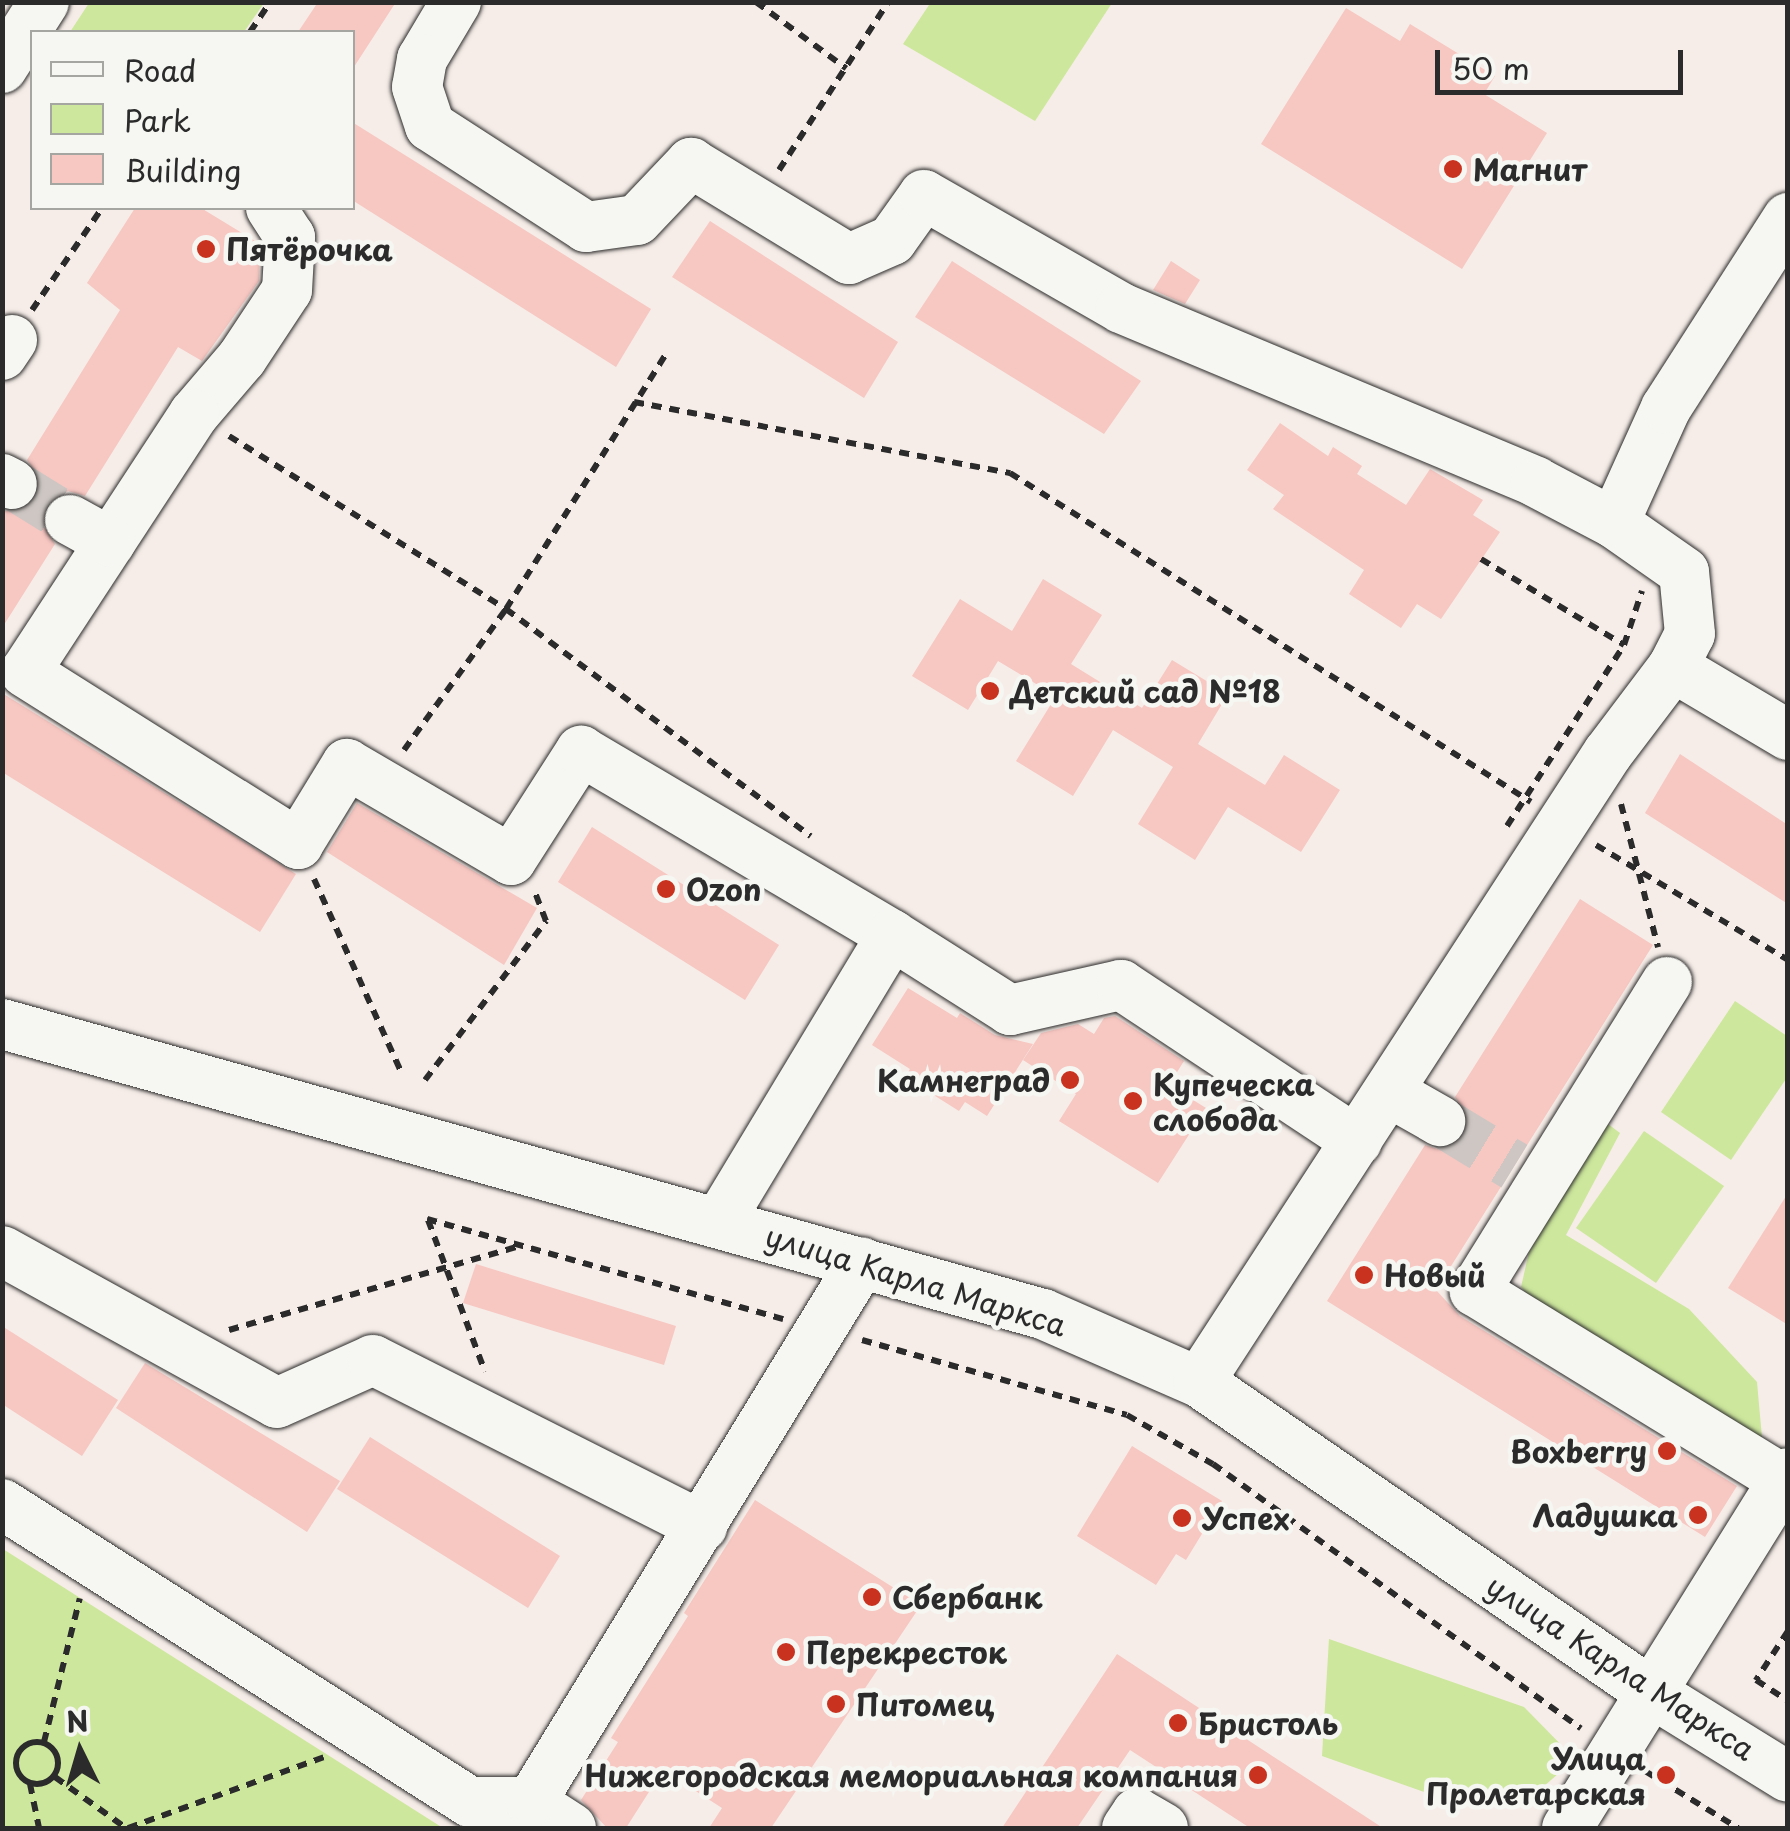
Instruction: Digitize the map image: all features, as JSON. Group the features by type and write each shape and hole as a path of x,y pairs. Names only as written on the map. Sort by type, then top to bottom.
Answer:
{"street":[{"path":"456,2 422,58 417,87 430,126 586,226 637,220 691,163 849,259 892,240 924,195 1121,308 1536,482 1614,523 1684,572 1690,591 1690,634 1673,667 1608,754 1543,811 1389,1092 1199,1382"},
{"path":"272,210 290,237 286,290 242,358 90,531 25,672 298,844 347,764 510,860 581,750 1010,1010 1120,985 1358,1141"},
{"path":"1614,523 1666,408 1788,218"},
{"path":"1673,667 1788,735"},
{"path":"720,1220 892,935"},
{"path":"1567,1828 1785,1476 1475,1291 1527,1176 1667,982"},
{"name":"улица Карла Маркса","path":"2,1024 720,1220 1043,1314 1199,1382 1650,1692 1788,1777"},
{"path":"1389,1092 1440,1121"},
{"path":"2,1251 278,1403 373,1360 702,1526"},
{"path":"2,1504 470,1802 551,1815 702,1526 824,1331 862,1262"},
{"path":"1127,1828 1137,1813 1163,1828"}],"path":[{"path":"251,30 270,2"},
{"path":"756,2 846,68"},
{"path":"756,204 888,2"},
{"path":"7,347 101,210"},
{"path":"380,784 506,609 668,351"},
{"path":"634,402 1010,474 1543,811 1788,960"},
{"path":"194,414 506,609 817,840"},
{"path":"1543,811 1624,645 1656,552"},
{"path":"1481,560 1624,645"},
{"path":"1608,754 1667,982"},
{"path":"298,844 402,1074"},
{"path":"425,1080 546,922 520,846"},
{"path":"508,1428 443,1268 428,1219 1127,1415 1212,1464 1614,1752 1738,1828"},
{"path":"175,1346 521,1246"},
{"path":"55,1776 58,1762 44,1742 90,1560"},
{"path":"1788,1631 1756,1680 1788,1701"},
{"path":"55,1776 127,1828 372,1740"},
{"path":"15,1762 20,1749 44,1742"},
{"path":"2,1765 15,1762"},
{"path":"15,1762 30,1784 39,1828"},
{"path":"30,1784 55,1776"}],"green space":[{"path":"89,2 264,3 245,30 71,30"},
{"path":"931,2 1112,3 1035,121 903,44"},
{"path":"1735,1001 1787,1036 1788,1076 1731,1160 1661,1112"},
{"path":"1600,1118 1620,1133 1566,1235 1689,1309 1757,1382 1763,1449 1612,1394 1521,1287 1529,1252"},
{"path":"1644,1131 1724,1186 1656,1283 1576,1228"},
{"path":"3,1549 443,1828 3,1828"},
{"path":"1329,1639 1524,1707 1575,1759 1543,1787 1427,1793 1322,1756"}],"building":[{"path":"318,2 396,2 355,65 355,30 299,30"},
{"path":"1346,8 1400,41 1410,24 1495,76 1484,94 1547,133 1462,269 1261,144"},
{"path":"355,124 651,309 616,367 355,202"},
{"path":"134,210 204,210 260,244 259,281 202,361 178,347 85,496 68,491 45,505 41,522 55,544 2,628 2,511 27,508 37,498 41,481 27,460 120,310 87,283"},
{"path":"710,221 898,342 864,398 672,277"},
{"path":"952,261 1141,381 1104,434 915,317"},
{"path":"1171,261 1200,280 1185,304 1153,290"},
{"path":"1280,423 1328,456 1333,447 1362,466 1357,474 1406,505 1430,469 1483,500 1473,515 1500,532 1441,619 1417,604 1401,628 1349,594 1364,570 1273,509 1284,495 1247,470"},
{"path":"1043,579 1102,615 1071,664 1142,708 1172,660 1228,694 1198,744 1265,785 1284,755 1340,790 1301,852 1228,807 1195,860 1138,824 1173,767 1113,730 1073,796 1016,761 1056,696 998,661 968,710 912,676 960,599 1012,631"},
{"path":"2,693 296,874 260,932 2,772"},
{"path":"1680,754 1788,825 1788,904 1645,813"},
{"path":"357,803 537,908 504,965 327,852"},
{"path":"592,827 779,945 745,1000 558,882"},
{"path":"1580,899 1653,945 1436,1290 1460,1316 1737,1486 1705,1537 1327,1301 1425,1145 1441,1150 1464,1136 1469,1120 1455,1097"},
{"path":"908,988 957,1018 960,1013 995,1035 1033,1044 987,1116 965,1102 959,1111 905,1077 910,1069 872,1045"},
{"name":"Купеческа слобода","path":"1115,1016 1184,1061 1169,1085 1206,1108 1158,1183 1059,1121 1076,1094 1023,1060 1041,1033 1078,1024 1094,1034 1104,1018"},
{"path":"1788,1193 1788,1325 1728,1288"},
{"path":"476,1264 676,1326 664,1365 463,1303"},
{"path":"2,1326 118,1400 82,1456 2,1404"},
{"path":"145,1363 340,1481 307,1532 116,1408"},
{"path":"370,1437 560,1556 528,1608 337,1489"},
{"name":"Успех","path":"1132,1446 1222,1501 1186,1560 1176,1554 1156,1585 1077,1536"},
{"path":"755,1500 921,1605 771,1828 709,1828 722,1808 663,1770 626,1828 607,1828 581,1800 618,1742 611,1738"},
{"path":"1117,1654 1383,1828 1250,1828 1130,1750 1077,1828 1002,1828"}],"tunnel":[{"path":"12,484 70,520"},
{"path":"1440,1121 1514,1166"}],"place":[{"name":"Магнит","path":"1453,169"},
{"name":"Пятёрочка","path":"206,249"},
{"name":"Детский сад №18","path":"990,691"},
{"name":"Ozon","path":"666,889"},
{"name":"Камнеград","path":"1070,1080"},
{"name":"Купеческа слобода","path":"1133,1101"},
{"name":"Новый","path":"1364,1275"},
{"name":"Boxberry","path":"1667,1451"},
{"name":"Ладушка","path":"1698,1515"},
{"name":"Успех","path":"1182,1518"},
{"name":"Сбербанк","path":"872,1597"},
{"name":"Перекресток","path":"786,1652"},
{"name":"Питомец","path":"836,1704"},
{"name":"Бристоль","path":"1178,1723"},
{"name":"Нижегородская мемориальная компания","path":"1258,1775"},
{"name":"Улица Пролетарская","path":"1666,1775"}]}
